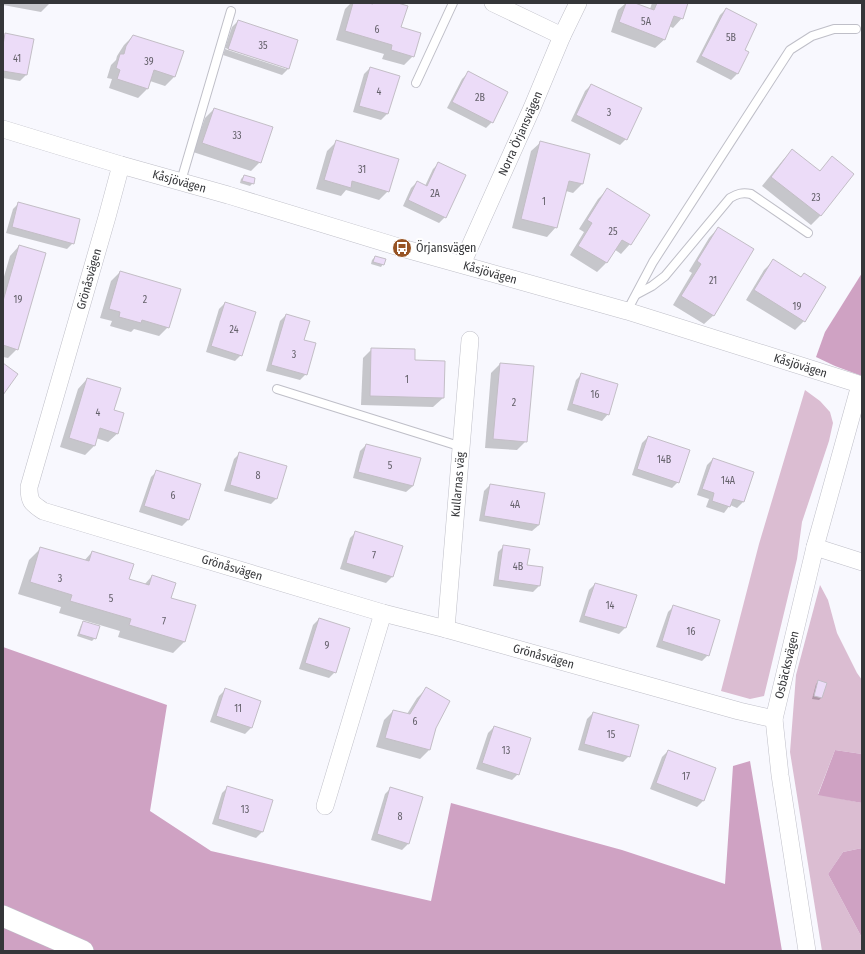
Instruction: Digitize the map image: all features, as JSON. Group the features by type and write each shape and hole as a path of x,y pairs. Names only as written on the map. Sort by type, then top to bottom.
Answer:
{"street":[{"path":"493,3 562,36"},
{"name":"Norra Örjansvägen","path":"462,264 532,108 562,36 578,3"},
{"name":"Kåsjövägen","path":"3,129 402,248 627,311 861,385"},
{"name":"Grönåsvägen","path":"121,165 29,487 29,498 33,504 43,511 383,613 774,720"},
{"name":"Kullarnas väg","path":"446,629 470,340"},
{"name":"Osbäcksvägen","path":"807,951 780,775 774,720 816,547 861,385"},
{"path":"816,547 862,562"},
{"path":"326,806 383,613"},
{"path":"3,916 83,951"}],"lane":[{"path":"416,83 453,3"},
{"path":"181,181 231,11"},
{"path":"627,311 653,262 790,50 812,36 834,29 856,29"},
{"path":"637,294 652,286 665,276 730,198 737,194 745,192 751,194 808,233"},
{"path":"277,389 462,447"}],"shaded area":[{"path":"862,273 862,376 816,357 825,332"},
{"path":"805,390 820,401 830,412 833,423 829,441 802,522 797,559 764,696 750,699 721,691 759,544"},
{"path":"820,585 828,600 837,633 862,680 862,754 835,750 818,794 862,803 862,848 843,852 828,874 862,938 862,951 822,951 790,752 796,675"},
{"path":"3,647 167,705 150,811 211,851 431,901 451,803 622,850 725,884 733,766 750,761 782,951 3,951"},
{"path":"835,750 862,754 862,803 818,795"},
{"path":"862,848 862,938 828,874 843,852"}],"building":[{"path":"353,3 398,3 408,6 401,27 421,33 414,57 391,50 392,45 345,31"},
{"path":"626,3 635,3 654,10 657,3 688,3 683,19 674,16 665,40 619,22"},
{"path":"726,8 757,24 745,50 749,52 738,74 701,56"},
{"path":"238,20 298,40 289,69 228,49"},
{"path":"5,33 34,39 27,75 3,71 3,45"},
{"path":"133,35 184,51 175,77 154,70 148,89 117,79 120,70 116,68 120,54 124,54 126,46"},
{"path":"370,67 400,76 388,114 359,106"},
{"path":"468,71 508,92 493,123 452,102"},
{"path":"591,84 642,108 627,140 576,115"},
{"path":"214,108 273,127 261,163 202,143"},
{"path":"336,140 399,159 389,192 352,181 351,188 324,180"},
{"path":"540,141 590,154 583,184 569,181 557,228 521,219"},
{"path":"792,149 820,171 832,156 854,174 821,216 771,177"},
{"path":"438,162 466,175 446,218 408,200 417,181 427,186"},
{"path":"244,175 255,178 254,184 242,181"},
{"path":"607,188 650,215 631,245 622,240 607,263 578,246 592,223 587,220"},
{"path":"18,202 80,219 74,244 12,227"},
{"path":"718,227 754,249 714,316 681,296 701,264 697,261"},
{"path":"19,245 46,253 18,350 3,345 3,301"},
{"path":"375,256 386,259 384,265 373,262"},
{"path":"773,259 801,277 804,273 826,287 805,322 754,290"},
{"path":"120,271 181,289 169,328 142,320 141,323 119,317 120,312 109,309"},
{"path":"225,302 256,312 242,356 211,346"},
{"path":"286,314 310,321 304,340 316,343 307,375 271,365"},
{"path":"371,348 415,349 415,360 445,361 444,398 370,396"},
{"path":"3,363 18,374 3,395"},
{"path":"500,363 534,366 527,442 493,439"},
{"path":"581,373 618,384 609,415 572,404"},
{"path":"87,378 121,388 114,410 124,413 118,434 100,428 95,446 69,438"},
{"path":"648,436 690,450 679,483 637,469"},
{"path":"366,444 421,458 413,486 358,472"},
{"path":"239,452 287,466 277,499 230,485"},
{"path":"713,458 754,472 744,502 733,499 730,507 712,501 714,493 702,489"},
{"path":"156,470 201,484 189,520 144,506"},
{"path":"490,484 545,493 539,525 484,516"},
{"path":"355,531 403,546 393,577 346,563"},
{"path":"503,545 530,549 527,565 543,567 540,586 498,580"},
{"path":"40,547 89,561 92,551 134,564 129,579 149,585 152,575 176,583 171,598 196,605 185,642 129,625 131,619 70,601 72,595 30,582"},
{"path":"595,583 637,595 626,628 584,616"},
{"path":"673,605 720,620 709,656 662,641"},
{"path":"319,618 350,628 336,673 305,663"},
{"path":"83,621 100,626 96,639 79,634"},
{"path":"818,680 827,683 822,698 814,696"},
{"path":"426,687 450,701 436,728 430,750 385,738 393,710 410,714"},
{"path":"225,688 261,701 252,728 216,716"},
{"path":"593,712 639,725 630,757 584,744"},
{"path":"494,726 531,738 519,775 482,763"},
{"path":"668,750 716,768 704,801 656,783"},
{"path":"227,786 273,800 263,832 218,819"},
{"path":"390,787 423,797 409,844 377,834"}],"place":[{"name":"Örjansvägen","path":"402,248"}]}
